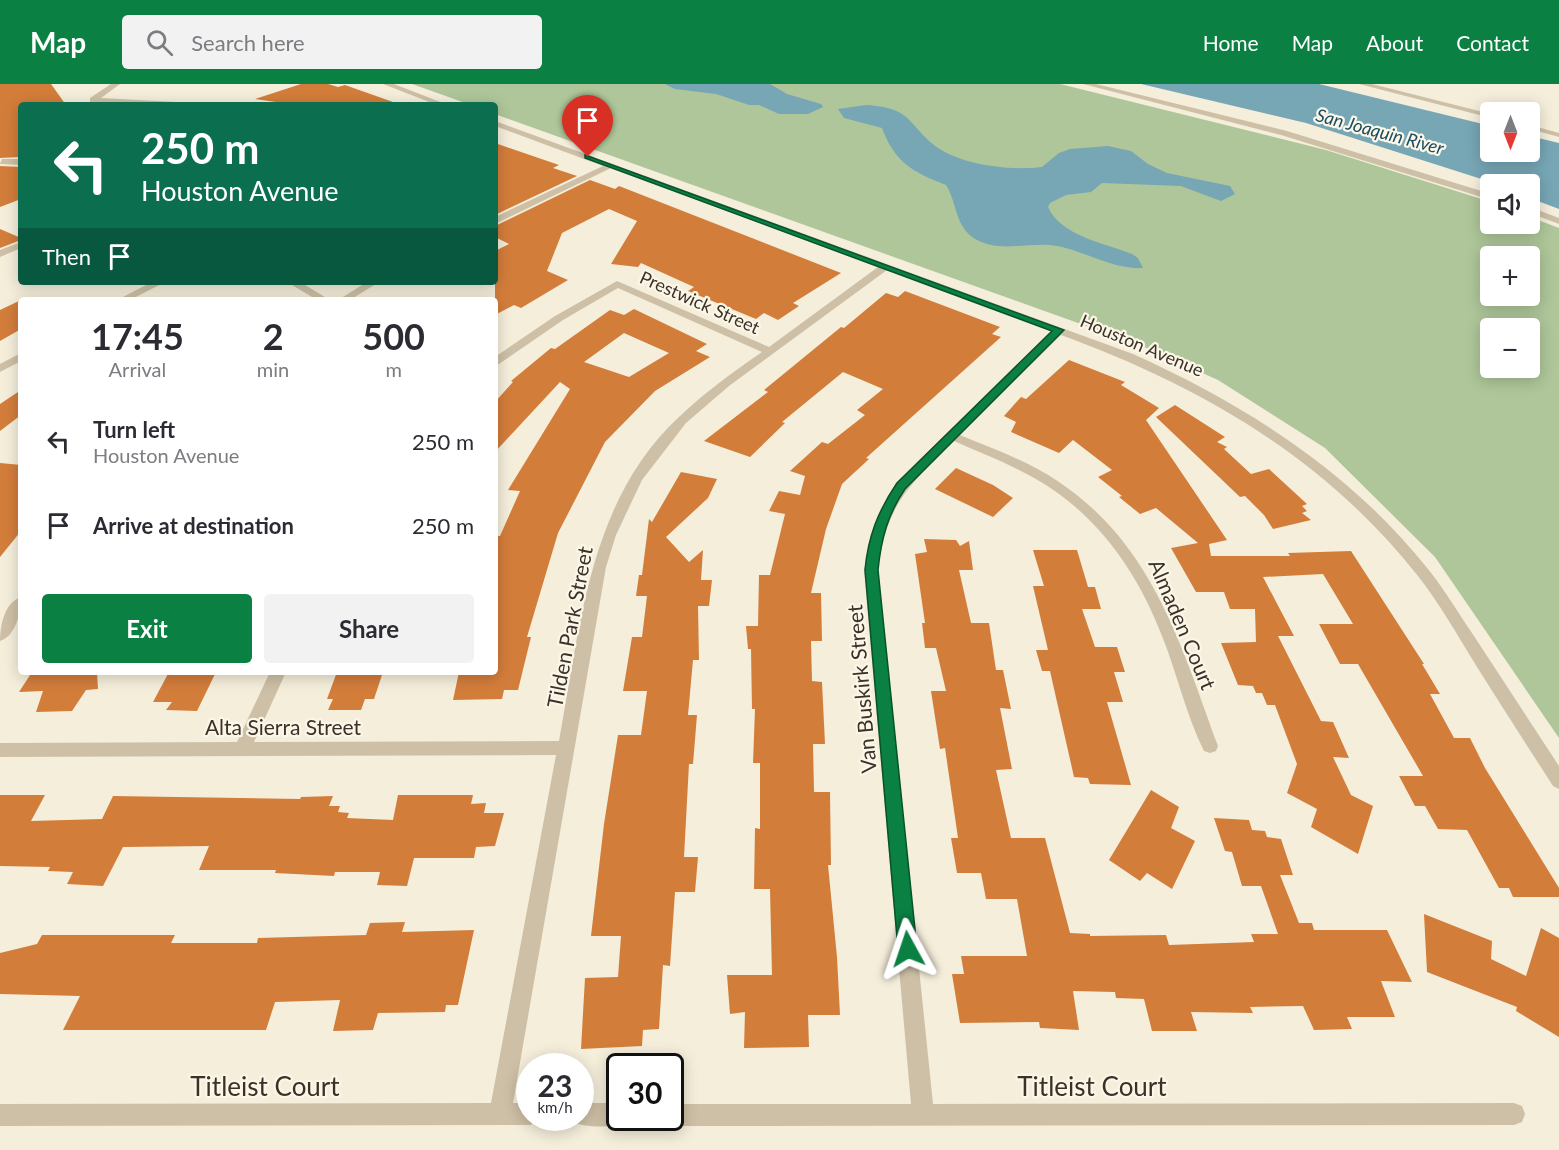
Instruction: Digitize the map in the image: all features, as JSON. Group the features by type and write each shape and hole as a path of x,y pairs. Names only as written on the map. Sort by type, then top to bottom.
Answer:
{"street":[{"path":"116,84 93,100 134,102"},
{"path":"387,84 436,102"},
{"path":"1087,84 1284,133 1480,194"},
{"path":"1363,84 1480,113"},
{"name":"Houston Avenue","path":"498,124 1138,360 1205,390 1281,437 1353,496 1388,531 1434,587 1559,781"},
{"path":"1540,130 1559,135"},
{"path":"2,162 18,162"},
{"path":"498,220 611,165"},
{"path":"1540,214 1559,221"},
{"path":"0,254 18,246"},
{"name":"Tilden Park Street","path":"500,1114 599,567 622,503 657,449 682,420 711,394 886,266"},
{"name":"Prestwick Street","path":"498,360 559,318 617,284 769,351"},
{"path":"128,297 154,285"},
{"path":"298,285 320,297"},
{"path":"348,297 369,285"},
{"name":"Van Buskirk Street","path":"924,1115 871,570 876,536 886,508 901,486 1059,330"},
{"path":"0,369 18,358"},
{"name":"Almaden Court","path":"952,436 1054,484 1084,506 1111,531 1132,557 1148,583 1210,746"},
{"path":"0,635 18,608"},
{"path":"243,748 278,675"},
{"name":"Alta Sierra Street","path":"0,750 566,748"},
{"name":"Titleist Court","path":"0,1115 516,1114"},
{"name":"Titleist Court","path":"684,1114 1514,1114"}],"green space":[{"path":"412,84 1060,84 1326,150 1480,199 1480,234 1540,234 1540,221 1559,228 1559,738 1435,557 1325,448 1218,380 1142,346 498,115 498,102 463,102"}],"water":[{"path":"665,84 770,84 787,94 821,104 823,107 808,114 779,114 759,105 749,105 716,94 675,89"},
{"name":"San Joaquin River","path":"1141,84 1319,84 1480,123 1480,162 1540,162 1540,138 1559,143 1559,209 1540,202 1540,174 1480,174 1480,179 1306,123"},
{"path":"866,105 882,107 901,114 938,148 974,163 1017,168 1042,167 1059,153 1070,149 1108,146 1131,151 1148,164 1167,173 1230,186 1235,194 1221,201 1181,186 1102,183 1091,192 1066,195 1050,203 1048,207 1054,217 1073,232 1132,254 1138,258 1143,268 1119,266 1073,250 1050,245 995,246 986,244 964,229 946,185 906,165 893,150 882,128 844,118 838,109"}],"building":[{"path":"0,84 51,84 64,102 18,102 18,157 0,158"},
{"path":"301,84 328,84 338,87 345,85 393,102 276,102 255,99"},
{"path":"498,144 559,165 553,168 577,176 498,214"},
{"path":"0,166 18,167 18,200 0,207"},
{"path":"590,180 615,189 619,186 841,273 793,303 799,306 778,320 764,313 756,319 688,291 694,287 641,263 638,267 611,264 637,221 609,209 562,233 547,271 568,280 521,308 514,305 498,313 495,285 498,285 498,250 509,244 498,238 498,225"},
{"path":"0,229 18,237 18,241 0,248"},
{"path":"905,291 1000,327 992,334 1001,337 866,458 869,459 842,484 826,529 811,593 821,593 822,641 811,641 812,681 822,682 825,744 813,744 814,792 830,792 831,865 828,865 840,1015 808,1015 809,1047 744,1048 745,1012 730,1014 727,975 772,975 770,889 754,889 755,828 760,829 760,763 753,763 755,709 752,709 751,649 748,649 746,626 758,626 759,575 770,575 785,514 769,511 779,491 800,495 805,476 790,471 822,442 828,444 865,415 857,410 883,389 843,372 782,422 785,423 750,457 704,441 768,392 764,390 886,293 898,297"},
{"path":"18,301 18,331 0,341 0,310"},
{"path":"634,309 707,344 696,351 710,357 655,391 605,442 558,533 527,637 531,637 518,690 504,690 502,699 453,700 458,675 498,675 498,536 520,491 508,490 570,389 560,382 498,449 498,399 513,382 511,381 551,348 555,349 610,310 624,315","holes":["624,333 669,353 629,377 584,362"]},
{"path":"1069,360 1125,382 1121,385 1159,408 1146,420 1227,540 1209,544 1211,556 1290,556 1288,553 1351,551 1424,664 1422,664 1440,694 1430,694 1454,738 1470,738 1485,768 1559,888 1559,897 1513,897 1509,888 1499,888 1467,830 1438,829 1425,806 1415,806 1399,776 1423,776 1358,664 1340,664 1319,624 1353,624 1323,574 1263,577 1294,636 1278,636 1321,721 1333,722 1349,758 1333,757 1351,795 1373,806 1358,854 1311,827 1317,809 1287,793 1297,764 1275,705 1267,705 1262,693 1256,693 1253,686 1238,685 1221,643 1256,642 1255,609 1230,609 1224,592 1196,592 1171,548 1198,543 1156,508 1140,514 1119,497 1122,496 1098,477 1112,470 1073,440 1059,453 1011,432 1016,422 1004,416 1021,397 1026,399"},
{"path":"18,392 18,417 0,431 0,404"},
{"path":"1175,405 1225,437 1217,442 1227,447 1224,449 1251,474 1269,469 1307,504 1302,506 1307,511 1302,513 1311,520 1273,529 1264,515 1245,496 1240,497 1156,417"},
{"path":"0,463 18,465 18,535 0,557"},
{"path":"956,468 993,485 1013,498 993,517 935,489"},
{"path":"681,472 717,479 708,498 666,537 689,562 703,550 701,580 712,580 709,606 698,606 699,660 693,660 688,715 697,715 693,764 689,764 684,857 698,857 695,892 675,892 670,966 663,965 659,1029 643,1030 642,1046 581,1049 585,978 618,977 621,936 591,936 604,824 618,735 641,735 647,691 623,691 632,637 642,637 647,596 636,596 639,575 642,575 649,519 652,522"},
{"path":"924,539 956,540 960,546 969,541 973,570 959,570 971,623 989,623 996,670 1003,670 1011,709 1000,708 1012,769 996,770 1011,838 1045,838 1070,933 1090,934 1090,936 1166,935 1169,945 1254,942 1251,934 1278,934 1261,886 1242,886 1232,852 1225,851 1214,818 1249,820 1252,830 1265,831 1267,837 1281,839 1293,875 1280,875 1299,923 1312,923 1314,930 1387,930 1412,982 1381,981 1395,1017 1347,1017 1352,1029 1314,1030 1303,1006 1250,1007 1253,1013 1191,1012 1197,1031 1152,1031 1144,999 1116,998 1115,992 1073,991 1079,1030 1040,1028 1039,1022 960,1023 952,974 964,974 961,956 1027,956 1017,899 986,899 981,873 957,873 951,838 958,838 945,748 940,749 931,691 946,691 936,648 925,648 922,623 925,623 915,554 927,552"},
{"path":"1033,550 1077,550 1088,587 1095,587 1101,609 1082,609 1095,647 1117,647 1125,672 1114,672 1123,702 1107,702 1131,785 1090,784 1088,778 1074,777 1050,671 1042,671 1036,650 1048,650 1033,586 1044,586"},
{"path":"30,675 97,675 98,689 86,690 72,711 36,712 43,691 19,692"},
{"path":"167,675 215,675 197,711 166,710 172,702 153,702"},
{"path":"336,675 382,675 374,699 365,699 361,710 328,710 333,699 327,699"},
{"path":"1151,790 1179,807 1171,828 1195,841 1172,889 1147,873 1140,881 1109,860"},
{"path":"0,795 45,795 31,821 102,819 113,796 300,799 301,797 333,796 329,806 340,806 338,812 349,813 347,818 393,820 398,795 473,795 471,804 486,803 484,813 504,813 495,846 476,847 474,858 414,858 407,886 377,885 380,872 335,872 334,876 275,873 276,870 199,870 209,846 123,847 103,886 67,884 73,872 48,871 50,867 0,866"},
{"path":"1424,914 1492,941 1491,959 1526,976 1541,928 1559,938 1559,1037 1516,1011 1517,1007 1427,972"},
{"path":"405,922 402,932 474,930 458,1005 446,1005 445,1012 378,1013 373,1030 333,1031 340,1000 275,1002 266,1030 63,1030 80,996 0,994 0,953 37,944 42,935 175,935 171,943 257,943 258,938 366,935 370,923"}],"route":[{"path":"588,157 1059,330 901,486 886,508 878,527 871,570 908,949"}]}
